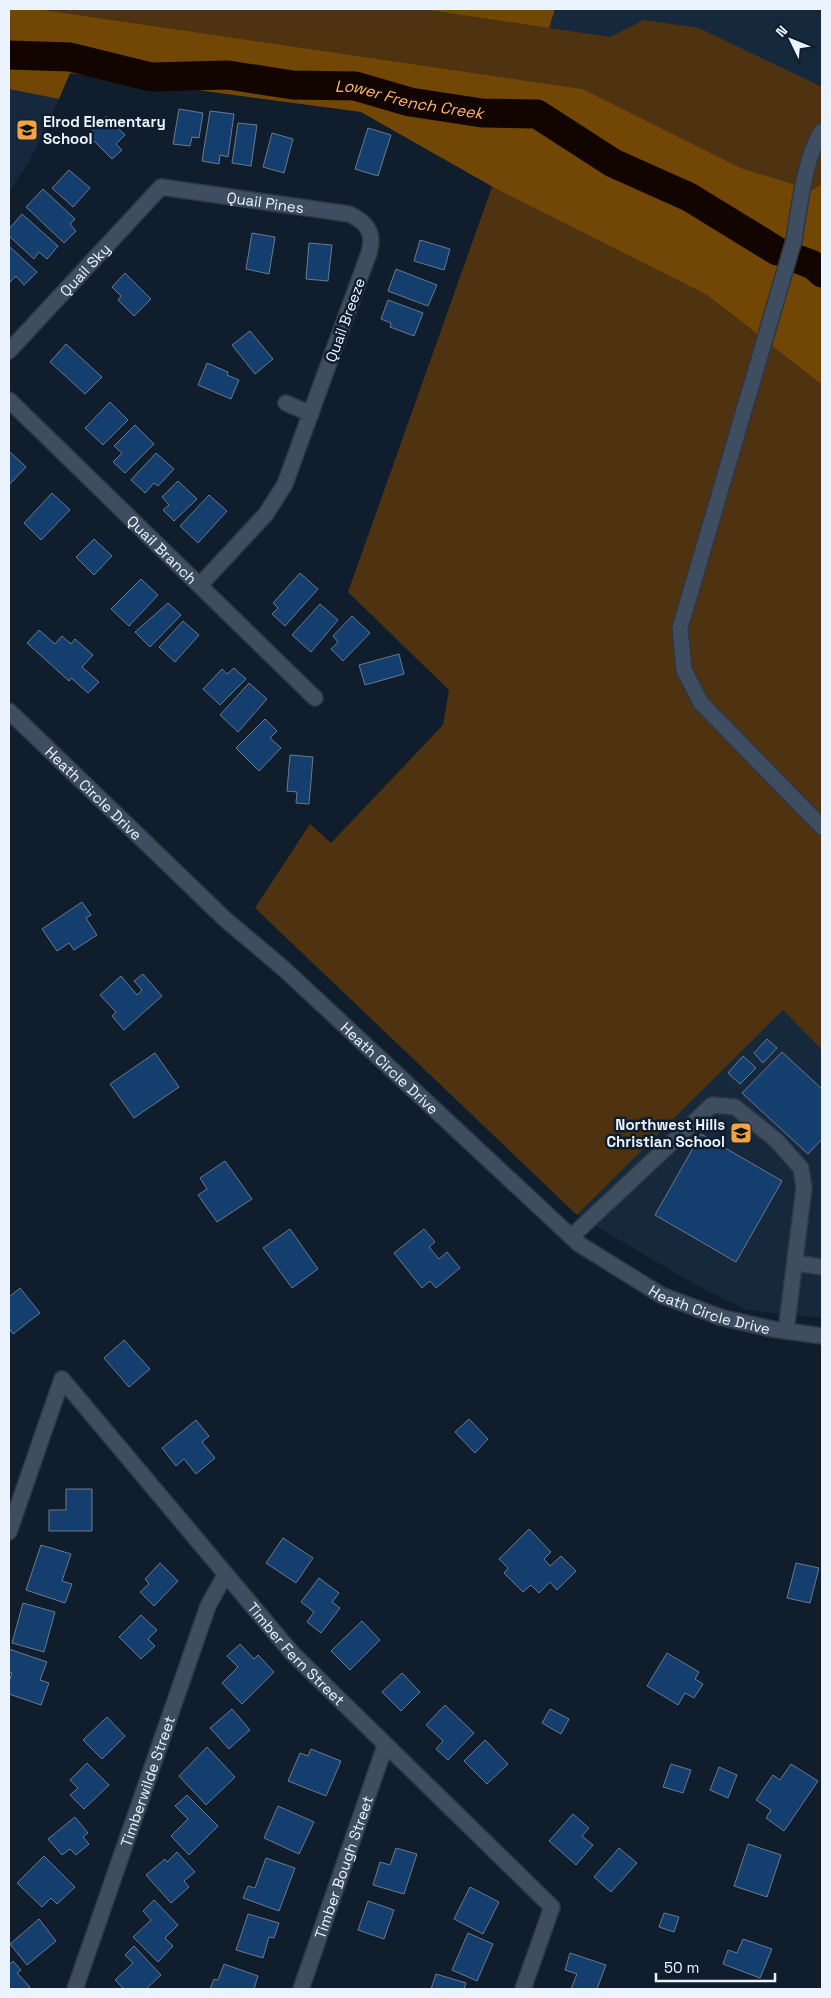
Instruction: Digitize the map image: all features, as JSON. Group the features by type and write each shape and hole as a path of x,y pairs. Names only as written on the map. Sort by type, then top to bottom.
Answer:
{"street":[{"path":"822,131 815,140 804,184 794,240 680,628 684,670 701,703 822,827"},
{"name":"Quail Pines","path":"161,187 349,214 367,225"},
{"name":"Quail Sky","path":"9,351 161,187"},
{"name":"Quail Breeze","path":"200,585 255,527 276,499 291,468 369,253 371,236 367,225"},
{"name":"Quail Branch","path":"9,400 315,698"},
{"path":"286,403 311,414"},
{"name":"Heath Circle Drive","path":"9,711 226,920 283,968 571,1237 616,1269 661,1295 720,1317 786,1331 822,1336"},
{"path":"571,1237 712,1105 735,1107 776,1140 801,1168 804,1188 786,1331"},
{"path":"794,1263 822,1267"},
{"name":"Timber Fern Street","path":"9,1532 62,1379 292,1653 385,1746 552,1907 523,1989"},
{"name":"Timberwilde Street","path":"75,1989 208,1606 225,1574"},
{"name":"Timber Bough Street","path":"301,1989 385,1746"}],"shaded area":[{"path":"9,9 38,9 583,89 741,168 812,190 822,184 822,385 707,295 500,191 361,112 70,73 59,99 9,89"},
{"path":"38,9 422,9 610,37 644,20 699,28 822,87 822,184 812,190 741,168 583,89"},
{"path":"422,9 822,9 822,213 549,28"},
{"path":"422,9 555,9 549,28"},
{"name":"Elrod Elementary School","path":"9,89 59,99 30,160 9,192"},
{"path":"492,187 707,295 822,385 822,1050 783,1010 577,1215 255,908 310,824 331,843 443,725 449,690 348,592"},
{"name":"Northwest Hills Christian School","path":"783,1010 822,1050 822,1318 746,1310 694,1284 577,1215"}],"building":[{"path":"179,109 203,113 199,138 192,137 190,146 173,144"},
{"path":"210,111 234,114 228,157 220,155 219,164 202,161"},
{"path":"106,116 125,135 116,144 122,150 112,159 88,135"},
{"path":"238,123 257,125 251,166 232,163"},
{"path":"368,128 391,135 378,176 355,169"},
{"path":"272,133 293,139 284,173 263,167"},
{"path":"69,170 90,188 73,207 52,188"},
{"path":"43,189 75,219 70,224 76,231 64,243 26,207"},
{"path":"22,214 58,246 47,259 39,252 34,259 9,236 9,229"},
{"path":"252,233 275,237 269,274 246,269"},
{"path":"420,240 450,249 444,270 414,261"},
{"path":"309,243 332,245 328,281 306,279"},
{"path":"9,246 37,272 24,285 16,276 10,282 9,280"},
{"path":"396,269 437,285 428,306 388,291"},
{"path":"125,273 151,299 134,316 118,300 121,296 112,287"},
{"path":"388,300 423,313 414,336 390,327 391,323 381,319"},
{"path":"250,331 273,359 255,374 232,345"},
{"path":"66,344 102,377 85,394 50,362"},
{"path":"207,363 228,372 227,375 239,380 231,399 198,385"},
{"path":"110,402 128,420 103,445 85,428"},
{"path":"135,425 154,444 125,473 113,462 122,453 114,446"},
{"path":"9,451 26,467 9,485"},
{"path":"156,453 174,469 158,486 154,483 145,493 131,480"},
{"path":"178,481 197,499 174,521 163,510 169,505 162,497"},
{"path":"52,493 70,510 41,540 24,523"},
{"path":"209,495 227,511 198,543 180,526"},
{"path":"94,539 112,556 94,575 76,557"},
{"path":"300,573 318,589 285,626 272,614 278,608 273,603"},
{"path":"141,579 158,595 129,626 111,609"},
{"path":"168,603 181,615 150,647 135,632"},
{"path":"320,604 338,620 311,652 292,635"},
{"path":"352,616 370,633 343,661 331,649 338,642 333,636"},
{"path":"183,621 199,635 175,662 159,647"},
{"path":"39,630 55,644 62,636 71,644 75,639 93,655 82,667 99,682 88,693 71,678 69,681 27,643"},
{"path":"399,654 404,674 365,685 359,665"},
{"path":"234,668 246,679 220,705 203,689 222,669 227,674"},
{"path":"249,683 267,699 238,732 220,715"},
{"path":"265,719 277,731 270,738 281,748 259,771 236,748"},
{"path":"290,755 313,757 309,804 296,803 297,792 287,791"},
{"path":"82,902 91,915 86,918 97,935 74,950 69,943 57,951 42,929"},
{"path":"143,974 162,996 124,1030 112,1016 116,1012 100,995 121,976 137,995 142,990 134,981"},
{"path":"767,1039 777,1048 763,1063 754,1053"},
{"path":"782,1052 822,1089 822,1139 808,1154 742,1093"},
{"path":"155,1053 179,1087 134,1118 110,1084"},
{"path":"743,1056 756,1068 740,1084 728,1073"},
{"path":"701,1134 782,1181 736,1262 655,1215"},
{"path":"225,1161 252,1199 217,1222 198,1195 207,1189 200,1178"},
{"path":"290,1229 318,1269 292,1288 263,1248"},
{"path":"424,1229 435,1242 429,1247 439,1259 447,1252 460,1268 436,1288 430,1281 422,1288 394,1253"},
{"path":"20,1288 40,1313 13,1334 9,1328 9,1297"},
{"path":"124,1340 150,1369 129,1387 104,1358"},
{"path":"469,1419 488,1439 475,1453 455,1432"},
{"path":"196,1420 209,1436 202,1442 215,1458 196,1474 184,1459 176,1466 162,1448"},
{"path":"66,1489 92,1489 92,1531 49,1531 49,1510 66,1510"},
{"path":"529,1529 551,1552 544,1559 550,1566 561,1556 576,1571 557,1590 550,1582 539,1593 531,1585 523,1592 504,1573 508,1568 499,1559"},
{"path":"283,1538 313,1558 296,1583 266,1563"},
{"path":"41,1545 71,1554 62,1581 72,1584 65,1603 26,1590"},
{"path":"160,1563 178,1581 154,1606 140,1592 149,1584 145,1579"},
{"path":"796,1563 819,1568 810,1603 787,1598"},
{"path":"319,1578 339,1593 332,1602 340,1608 321,1633 307,1622 314,1612 301,1602"},
{"path":"23,1603 55,1612 44,1652 12,1643"},
{"path":"141,1615 157,1630 148,1639 155,1646 141,1659 119,1637"},
{"path":"362,1621 380,1640 350,1670 331,1651"},
{"path":"240,1644 254,1659 258,1655 274,1672 242,1704 222,1683 238,1667 227,1656"},
{"path":"9,1649 47,1662 40,1680 49,1683 41,1705 9,1694 9,1682 12,1673 9,1672"},
{"path":"667,1653 699,1672 695,1679 703,1684 694,1698 685,1693 678,1705 647,1686"},
{"path":"402,1673 420,1692 401,1711 382,1692"},
{"path":"445,1705 474,1733 448,1760 436,1749 443,1741 426,1725"},
{"path":"232,1709 250,1730 229,1749 210,1728"},
{"path":"550,1709 569,1719 561,1734 542,1723"},
{"path":"107,1717 125,1736 102,1759 83,1740"},
{"path":"485,1740 508,1764 487,1784 464,1761"},
{"path":"207,1747 235,1777 206,1805 179,1776"},
{"path":"311,1749 341,1761 326,1796 288,1781 300,1753 308,1756"},
{"path":"87,1763 109,1785 84,1809 70,1795 78,1788 70,1780"},
{"path":"671,1764 691,1770 683,1793 663,1787"},
{"path":"791,1764 818,1781 784,1831 766,1818 771,1810 756,1800 773,1775 780,1780"},
{"path":"719,1767 737,1775 728,1798 710,1790"},
{"path":"187,1795 218,1826 189,1855 171,1836 188,1819 175,1806"},
{"path":"278,1806 314,1822 299,1854 264,1838"},
{"path":"573,1814 589,1828 582,1836 593,1845 576,1865 549,1841"},
{"path":"75,1817 88,1833 83,1837 89,1844 76,1855 70,1849 62,1855 48,1839"},
{"path":"748,1844 781,1855 767,1897 734,1886"},
{"path":"396,1848 417,1854 404,1894 373,1885 380,1862 390,1865"},
{"path":"619,1848 637,1863 611,1892 594,1877"},
{"path":"177,1852 195,1872 184,1881 189,1887 171,1903 146,1875 165,1859 167,1862"},
{"path":"44,1856 75,1887 57,1904 51,1898 42,1907 17,1883"},
{"path":"266,1858 295,1868 279,1911 243,1898 248,1886 255,1888"},
{"path":"470,1887 499,1902 483,1934 454,1919"},
{"path":"154,1900 178,1925 165,1938 173,1946 158,1962 133,1937 151,1920 143,1911"},
{"path":"368,1901 394,1910 384,1939 358,1930"},
{"path":"664,1913 679,1917 674,1932 659,1927"},
{"path":"248,1914 279,1923 274,1938 269,1937 263,1958 236,1950"},
{"path":"39,1919 56,1941 27,1965 10,1944"},
{"path":"468,1933 493,1944 477,1981 452,1970"},
{"path":"743,1939 772,1949 760,1978 723,1964 728,1950 737,1953"},
{"path":"134,1946 161,1975 146,1989 124,1989 115,1980 133,1963 125,1955"},
{"path":"570,1953 606,1965 597,1989 571,1989 577,1974 565,1970"},
{"path":"13,1961 21,1970 17,1973 30,1987 27,1989 9,1989 9,1965"},
{"path":"224,1964 258,1976 254,1989 210,1989 214,1979 218,1980"},
{"path":"436,1974 466,1983 464,1989 431,1989"}],"waterway":[{"name":"Lower French Creek","path":"9,55 70,57 151,77 228,75 293,85 355,86 410,102 482,113 537,114 613,163 689,197 777,251"},
{"name":"Lower French Creek","path":"800,260 813,265 822,273"}],"place":[{"name":"Elrod Elementary School","path":"27,130"},
{"name":"Northwest Hills Christian School","path":"741,1133"}]}
